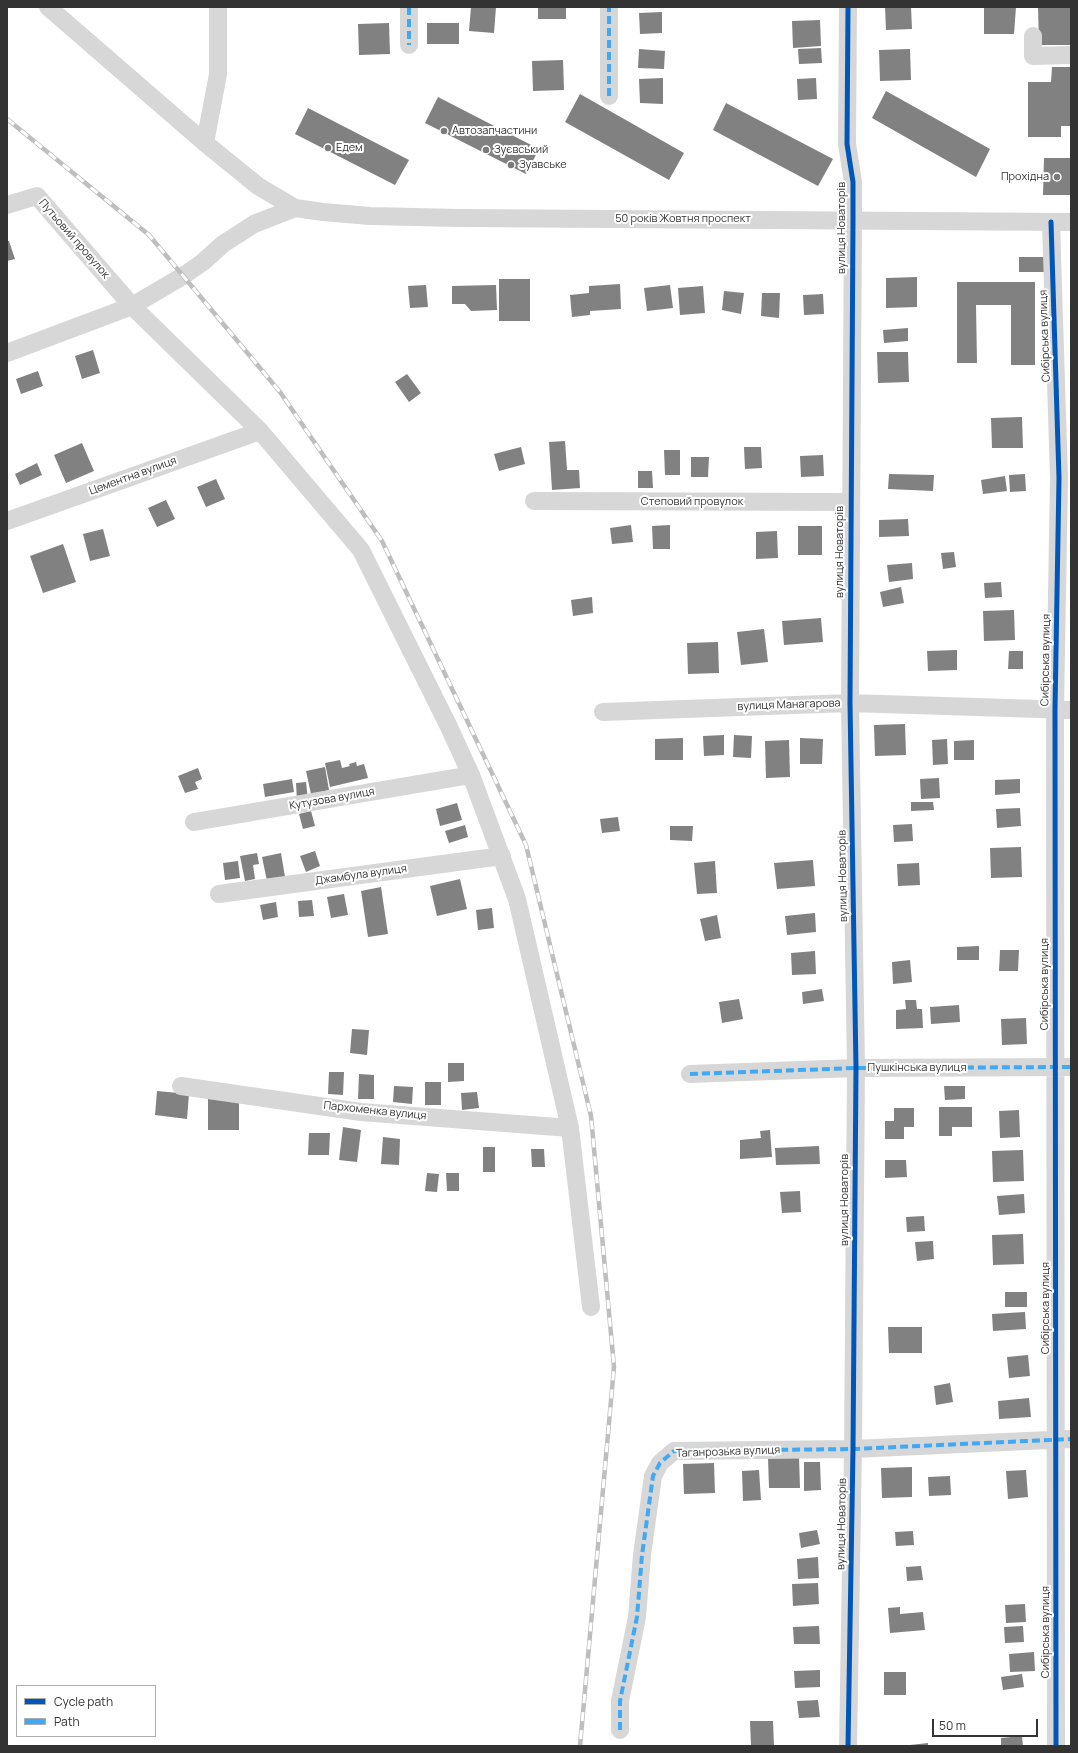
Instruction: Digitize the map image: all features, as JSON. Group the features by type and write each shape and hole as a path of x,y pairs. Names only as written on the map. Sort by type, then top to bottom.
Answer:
{"street":[{"path":"48,7 205,143 258,186 295,208"},
{"path":"205,143 218,74 218,7"},
{"path":"409,7 409,45"},
{"path":"609,7 609,96"},
{"name":"вулиця Новаторів","path":"848,7 847,144 853,182 850,703 856,1068 853,1449 848,1746"},
{"path":"1033,36 1033,56 1071,55"},
{"name":"Путьовий провулок","path":"7,205 37,196 132,306"},
{"path":"7,353 132,306 183,276 203,262 223,244 254,224 295,208"},
{"name":"50 років Жовтня проспект","path":"295,208 345,215 385,216 1071,222"},
{"name":"Сибірська вулиця","path":"1051,222 1059,478 1063,709 1064,1439 1056,1746"},
{"path":"132,306 260,431 361,550 450,727 471,775 517,900 559,1072 570,1128 591,1307"},
{"name":"Цементна вулиця","path":"7,522 260,431"},
{"name":"Степовий провулок","path":"534,501 850,502"},
{"name":"вулиця Манагарова","path":"602,712 850,703 1063,709"},
{"name":"Кутузова вулиця","path":"194,822 471,775"},
{"name":"Джамбула вулиця","path":"219,894 502,856"},
{"name":"Пушкінська вулиця","path":"690,1074 856,1068 1063,1068"},
{"name":"Пархоменка вулиця","path":"181,1086 361,1112 570,1128"},
{"name":"Таганрозька вулиця","path":"620,1730 620,1701 637,1617 642,1555 653,1476 660,1463 674,1451 853,1449 1064,1439"}],"building":[{"path":"471,7 496,7 494,33 469,31"},
{"path":"538,7 566,7 566,19 538,19"},
{"path":"885,7 911,7 912,29 886,30"},
{"path":"984,7 1016,7 1014,34 984,34"},
{"path":"1038,7 1071,7 1071,45 1039,45"},
{"path":"662,12 662,33 640,34 639,13"},
{"path":"820,20 821,46 793,48 792,21"},
{"path":"389,23 390,54 359,55 358,24"},
{"path":"427,23 459,23 459,44 427,44"},
{"path":"821,48 822,63 799,64 798,49"},
{"path":"639,49 665,51 664,69 638,68"},
{"path":"910,49 911,80 880,81 879,50"},
{"path":"563,60 564,90 533,91 532,61"},
{"path":"1052,67 1071,67 1071,126 1061,126 1061,137 1028,137 1028,82 1051,82"},
{"path":"663,78 663,104 640,103 639,79"},
{"path":"816,78 817,99 798,100 797,79"},
{"path":"886,91 990,149 976,177 872,118"},
{"path":"580,94 684,153 669,180 565,122"},
{"path":"438,97 539,149 526,174 425,123"},
{"path":"726,103 833,159 818,186 713,130"},
{"path":"308,108 409,160 395,185 295,134"},
{"name":"Прохідна","path":"1044,158 1071,158 1071,195 1043,195"},
{"path":"7,241 9,241 15,259 7,261"},
{"path":"1019,257 1044,257 1045,272 1019,272"},
{"path":"917,277 917,307 886,308 886,278"},
{"path":"499,279 530,279 530,321 499,321"},
{"path":"957,282 1035,282 1035,365 1011,365 1011,305 976,305 977,363 957,363"},
{"path":"620,284 621,309 590,311 590,315 572,317 570,295 589,293 589,286"},
{"path":"426,285 428,307 410,308 408,286"},
{"path":"496,285 497,310 471,311 465,304 452,304 452,286"},
{"path":"670,285 673,308 647,311 644,288"},
{"path":"703,286 705,313 680,315 678,288"},
{"path":"724,291 744,293 741,314 722,310"},
{"path":"762,293 780,293 779,318 761,316"},
{"path":"823,294 824,314 804,315 803,295"},
{"path":"908,328 908,341 884,343 883,330"},
{"path":"93,350 100,373 82,379 75,356"},
{"path":"877,352 908,352 909,382 878,383"},
{"path":"38,371 43,386 21,394 16,379"},
{"path":"407,374 421,393 409,402 395,382"},
{"path":"1022,417 1023,448 992,448 991,418"},
{"path":"565,441 567,470 579,470 580,488 552,490 549,442"},
{"path":"82,443 94,471 66,483 54,455"},
{"path":"521,447 525,464 499,471 494,454"},
{"path":"744,447 761,447 762,468 745,469"},
{"path":"664,450 680,450 680,475 665,475"},
{"path":"823,455 824,476 801,477 800,456"},
{"path":"691,457 709,457 708,477 691,477"},
{"path":"37,463 42,475 20,485 15,474"},
{"path":"638,471 652,471 653,488 638,488"},
{"path":"889,474 934,475 933,491 888,489"},
{"path":"1025,474 1026,491 1010,492 1009,475"},
{"path":"1005,476 1007,491 983,494 981,480"},
{"path":"216,479 225,499 206,507 197,487"},
{"path":"166,500 175,519 157,527 148,508"},
{"path":"908,519 909,536 879,537 879,520"},
{"path":"631,525 633,542 612,544 610,528"},
{"path":"670,525 670,549 653,549 652,526"},
{"path":"798,526 822,526 822,555 798,555"},
{"path":"103,529 110,556 90,561 83,534"},
{"path":"777,531 778,558 756,559 756,532"},
{"path":"63,544 76,582 43,593 30,556"},
{"path":"954,552 956,567 943,569 941,553"},
{"path":"912,563 913,579 889,582 887,565"},
{"path":"1001,582 1002,597 985,598 984,583"},
{"path":"901,587 904,603 883,607 880,592"},
{"path":"592,597 593,613 573,616 571,600"},
{"path":"1014,610 1015,640 984,641 983,611"},
{"path":"821,618 823,642 784,645 782,621"},
{"path":"764,629 768,662 741,665 737,632"},
{"path":"718,642 719,673 688,674 687,643"},
{"path":"957,650 957,670 928,671 927,651"},
{"path":"1009,651 1023,651 1023,669 1008,669"},
{"path":"905,724 906,755 875,756 874,725"},
{"path":"724,735 724,755 704,756 703,736"},
{"path":"734,735 752,736 751,758 733,757"},
{"path":"683,738 683,760 655,760 655,739"},
{"path":"800,738 823,739 822,764 800,764"},
{"path":"947,739 948,764 933,765 932,740"},
{"path":"789,740 790,777 766,778 765,741"},
{"path":"974,740 974,760 954,760 954,741"},
{"path":"340,760 342,768 350,766 349,764 356,762 357,766 364,764 368,778 330,787 325,763"},
{"path":"325,767 329,790 311,794 306,771"},
{"path":"198,768 202,779 195,782 198,789 185,793 178,776"},
{"path":"939,778 940,798 921,799 920,779"},
{"path":"292,779 294,792 265,797 263,784"},
{"path":"1020,779 1020,793 995,795 995,780"},
{"path":"306,782 308,800 297,801 296,783"},
{"path":"911,802 933,802 934,810 911,811"},
{"path":"457,803 462,820 440,826 436,809"},
{"path":"1020,808 1021,826 997,828 996,809"},
{"path":"311,811 315,826 303,829 299,814"},
{"path":"618,817 620,831 602,833 600,819"},
{"path":"912,824 913,841 894,842 893,825"},
{"path":"465,825 468,837 449,843 445,831"},
{"path":"670,826 693,826 692,841 670,840"},
{"path":"1021,847 1022,877 991,878 990,848"},
{"path":"315,851 320,866 306,872 300,856"},
{"path":"257,853 259,864 253,865 255,879 245,881 240,856"},
{"path":"281,853 285,877 267,881 262,857"},
{"path":"813,860 815,886 777,889 774,863"},
{"path":"238,861 240,878 225,880 223,863"},
{"path":"715,861 717,893 697,894 694,863"},
{"path":"919,863 920,885 898,886 897,864"},
{"path":"460,879 467,909 437,916 430,886"},
{"path":"381,887 388,934 368,937 361,891"},
{"path":"344,894 348,915 331,918 327,897"},
{"path":"312,900 314,916 299,917 298,901"},
{"path":"276,902 278,917 263,920 260,905"},
{"path":"492,908 494,928 478,930 476,910"},
{"path":"815,913 816,932 787,935 785,916"},
{"path":"717,915 721,938 705,941 700,919"},
{"path":"979,946 979,960 957,960 957,947"},
{"path":"1000,950 1019,950 1018,971 999,971"},
{"path":"815,951 816,974 792,975 791,953"},
{"path":"910,960 912,982 893,984 892,962"},
{"path":"822,989 824,1001 803,1004 802,992"},
{"path":"739,999 743,1019 722,1023 719,1002"},
{"path":"905,1000 916,1000 917,1009 922,1009 923,1028 896,1029 896,1010 906,1009"},
{"path":"959,1005 960,1022 931,1024 930,1007"},
{"path":"1026,1018 1027,1044 1002,1045 1001,1019"},
{"path":"352,1029 369,1030 367,1055 350,1053"},
{"path":"448,1063 464,1063 464,1081 448,1082"},
{"path":"329,1072 344,1072 343,1095 328,1094"},
{"path":"359,1074 374,1075 374,1099 358,1099"},
{"path":"425,1082 441,1082 441,1105 425,1105"},
{"path":"394,1086 413,1087 412,1104 393,1102"},
{"path":"944,1086 965,1086 965,1099 945,1100"},
{"path":"157,1091 189,1094 187,1119 155,1115"},
{"path":"477,1092 479,1108 462,1110 461,1093"},
{"path":"208,1099 239,1100 239,1130 208,1130"},
{"path":"939,1107 972,1107 972,1127 952,1127 952,1136 939,1136"},
{"path":"894,1108 914,1108 914,1127 904,1127 904,1139 885,1139 885,1121 894,1121"},
{"path":"1019,1110 1020,1137 1000,1138 999,1111"},
{"path":"343,1127 361,1130 357,1162 339,1160"},
{"path":"770,1130 772,1157 740,1159 740,1140 761,1138 760,1131"},
{"path":"309,1133 330,1133 329,1155 308,1155"},
{"path":"383,1137 400,1139 399,1165 381,1164"},
{"path":"819,1146 820,1164 776,1165 775,1148"},
{"path":"483,1147 495,1147 495,1172 483,1172"},
{"path":"531,1149 544,1149 545,1167 532,1167"},
{"path":"1023,1150 1024,1181 993,1182 992,1151"},
{"path":"885,1160 906,1160 907,1177 885,1178"},
{"path":"427,1173 439,1174 437,1192 425,1191"},
{"path":"446,1173 459,1173 459,1191 447,1191"},
{"path":"800,1191 801,1212 782,1213 780,1192"},
{"path":"1024,1194 1025,1213 999,1215 997,1196"},
{"path":"924,1216 925,1231 907,1232 906,1217"},
{"path":"1023,1234 1024,1264 993,1265 992,1235"},
{"path":"933,1241 934,1259 917,1261 915,1242"},
{"path":"1005,1292 1027,1292 1027,1307 1005,1307"},
{"path":"1025,1312 1026,1329 993,1331 992,1314"},
{"path":"888,1327 922,1327 922,1353 889,1353"},
{"path":"1028,1355 1030,1376 1009,1378 1007,1357"},
{"path":"950,1383 953,1402 936,1405 934,1386"},
{"path":"1029,1398 1031,1417 999,1419 998,1401"},
{"path":"799,1457 800,1488 769,1488 768,1458"},
{"path":"804,1462 820,1462 821,1490 804,1491"},
{"path":"714,1463 715,1493 684,1494 683,1464"},
{"path":"912,1467 912,1497 882,1498 881,1468"},
{"path":"759,1470 761,1500 743,1501 742,1471"},
{"path":"1026,1470 1028,1497 1008,1499 1006,1471"},
{"path":"950,1476 951,1495 929,1496 928,1477"},
{"path":"817,1530 820,1544 801,1548 799,1533"},
{"path":"913,1531 914,1545 896,1546 895,1532"},
{"path":"818,1557 819,1578 798,1579 797,1559"},
{"path":"921,1566 923,1580 907,1581 906,1567"},
{"path":"818,1583 819,1604 793,1606 792,1584"},
{"path":"1025,1604 1026,1622 1006,1623 1005,1605"},
{"path":"900,1607 900,1614 923,1612 925,1630 890,1633 888,1608"},
{"path":"819,1626 820,1644 794,1644 793,1627"},
{"path":"1023,1626 1024,1642 1005,1643 1004,1627"},
{"path":"1034,1652 1035,1671 1010,1672 1009,1654"},
{"path":"820,1670 820,1687 795,1688 794,1671"},
{"path":"884,1672 906,1672 906,1695 884,1695"},
{"path":"1022,1674 1024,1687 1003,1690 1001,1677"},
{"path":"818,1700 820,1717 799,1718 797,1701"},
{"path":"750,1721 773,1721 774,1746 751,1746"},
{"path":"1022,1736 1023,1746 1001,1746 1001,1738"},
{"path":"928,1743 928,1746 910,1746 910,1745"}],"railway":[{"path":"7,119 149,235 280,392 382,541 526,845 591,1116 614,1367 580,1746"}],"marked path":[{"path":"409,7 409,45"},
{"path":"609,7 609,96"},
{"path":"690,1074 856,1068 1071,1067"},
{"path":"620,1730 620,1701 637,1617 642,1555 653,1476 660,1463 674,1451 853,1449 1071,1439"}],"cycle path":[{"path":"848,7 847,144 853,182 850,703 856,1068 853,1449 848,1746"},
{"path":"1051,222 1059,478 1055,709 1056,1746"}],"place":[{"name":"Автозапчастини","path":"444,131"},
{"name":"Едем","path":"328,148"},
{"name":"Зуєвський","path":"486,150"},
{"name":"Зуавське","path":"511,165"},
{"name":"Прохідна","path":"1057,177"}]}
